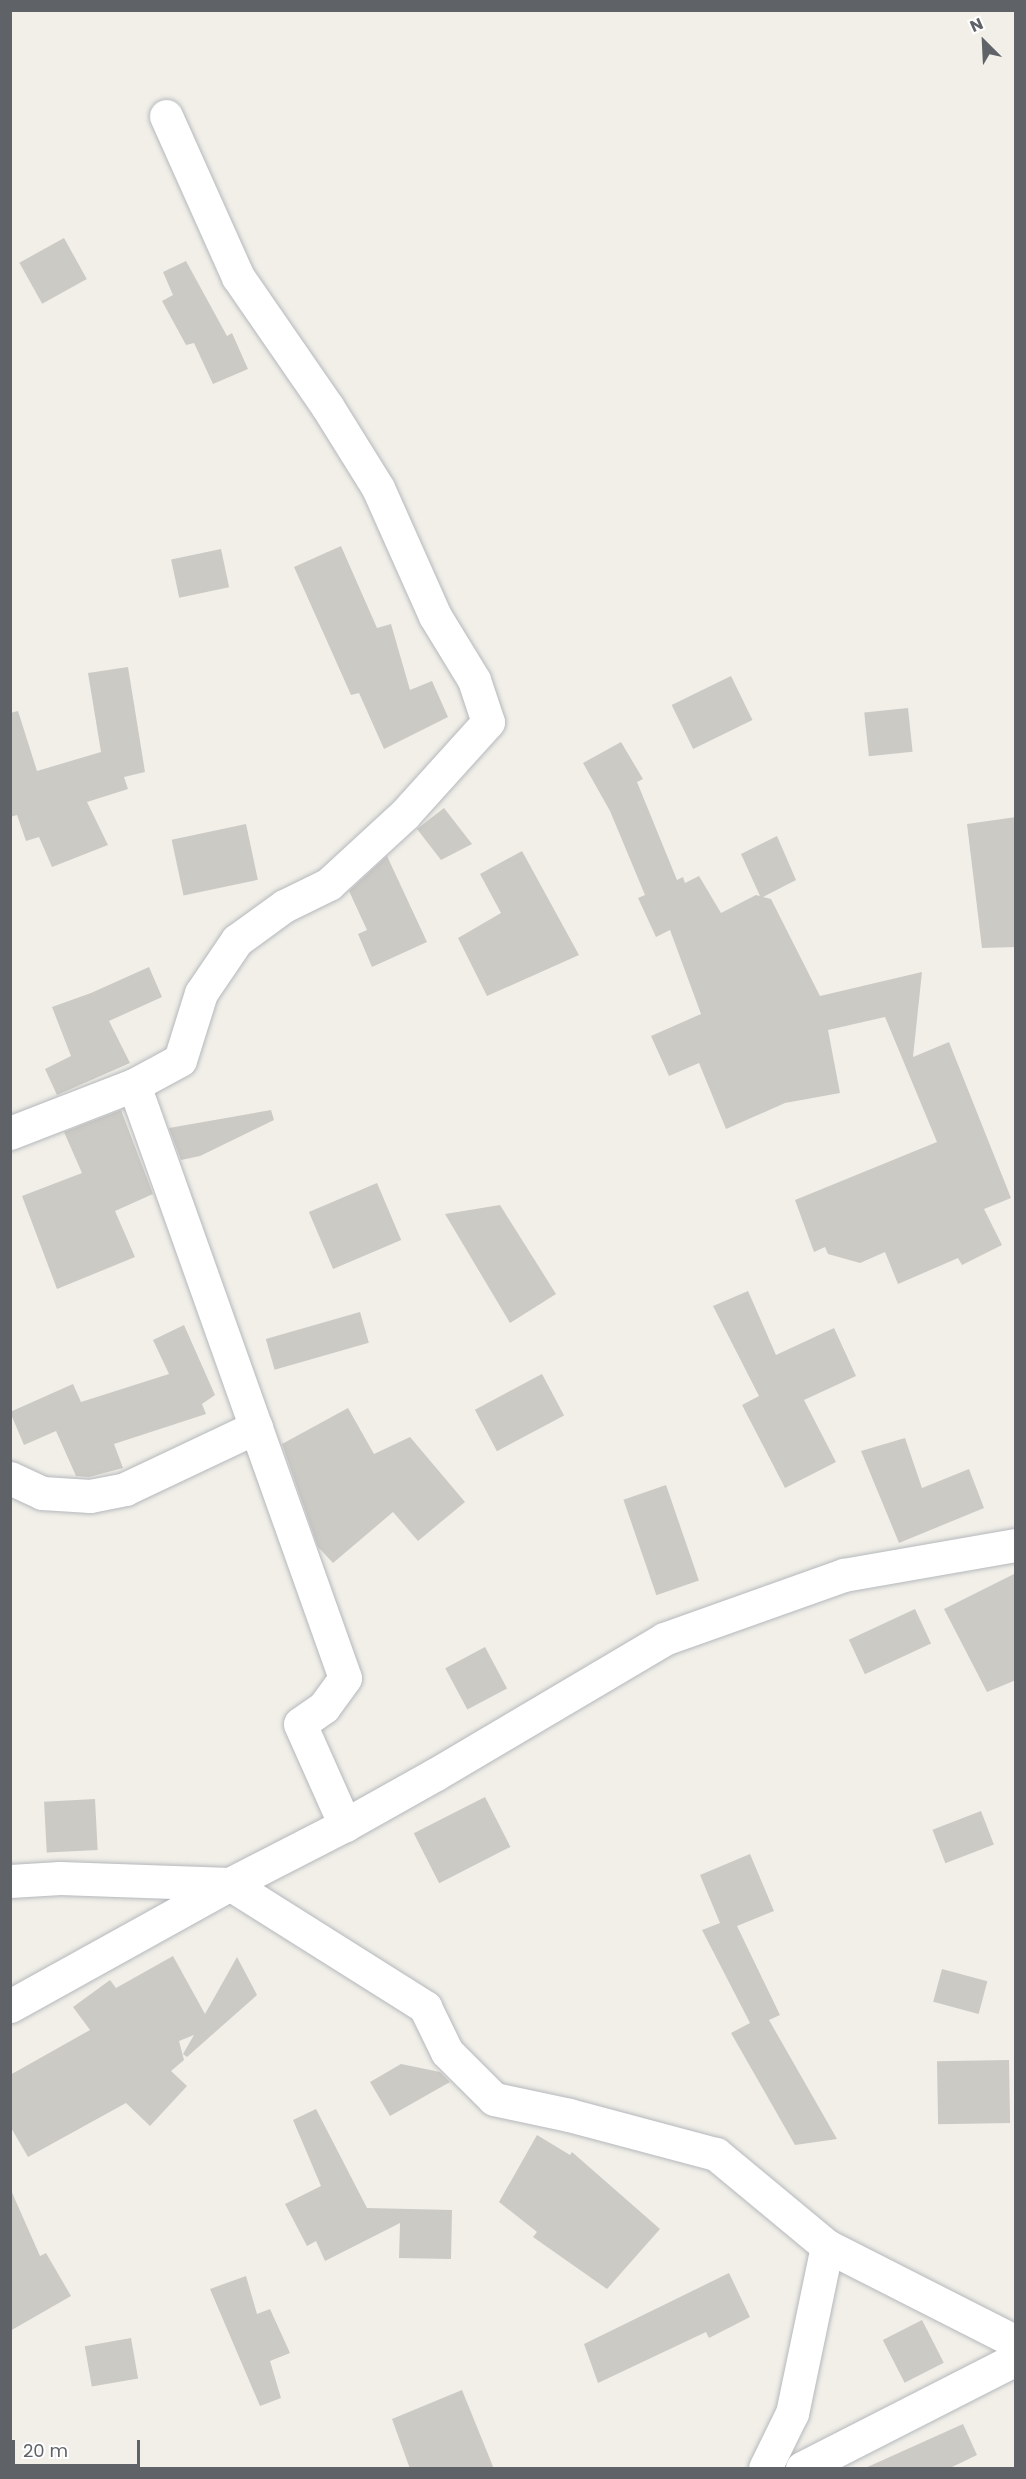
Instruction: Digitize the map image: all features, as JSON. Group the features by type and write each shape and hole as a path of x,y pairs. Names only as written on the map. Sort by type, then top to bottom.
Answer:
{"street":[{"path":"10,1133 134,1085 180,1060 201,993 237,940 284,906 329,884 405,814 488,722 474,680 435,616 378,488 327,406 238,277 166,116"},
{"path":"134,1085 345,1678 324,1707 300,1724 345,1825"},
{"path":"10,1478 42,1493 90,1496 125,1489 256,1427"},
{"path":"10,2006 230,1884 345,1825 436,1774 664,1639 844,1575 1016,1545"},
{"path":"10,1881 60,1878 230,1884 424,2007 447,2052 494,2099 568,2115 716,2154 827,2246 1016,2342"},
{"path":"765,2469 792,2414 827,2246"},
{"path":"802,2469 1016,2359"}],"building":[{"path":"64,238 87,279 42,304 19,263"},
{"path":"186,261 227,336 232,333 248,369 213,384 194,343 186,345 162,301 173,295 163,272"},
{"path":"341,546 377,628 391,624 410,690 432,681 448,717 384,749 359,693 351,695 294,567"},
{"path":"221,549 229,587 179,598 171,560"},
{"path":"128,667 145,772 124,777 128,789 87,802 108,845 52,867 39,837 26,841 17,815 10,817 10,713 18,711 37,771 101,752 88,673"},
{"path":"731,676 752,720 693,749 672,705"},
{"path":"908,708 913,752 869,756 864,713"},
{"path":"621,742 643,779 637,782 677,880 683,877 685,883 699,876 721,913 756,895 760,896 741,854 777,836 796,880 763,897 771,899 820,996 922,972 913,1057 949,1042 1011,1198 984,1209 1002,1245 962,1265 958,1258 898,1284 885,1252 860,1263 828,1254 825,1247 814,1252 795,1200 937,1142 885,1017 828,1030 840,1093 785,1103 726,1129 699,1063 669,1076 651,1036 701,1014 670,930 656,937 638,898 645,895 610,811 583,763"},
{"path":"444,808 472,844 441,860 417,829"},
{"path":"1016,817 1016,947 982,948 967,824"},
{"path":"246,824 258,880 184,896 172,840"},
{"path":"522,851 579,955 487,996 458,938 501,913 480,874"},
{"path":"387,856 427,942 372,967 358,934 367,930 349,891"},
{"path":"149,967 162,997 109,1021 130,1063 57,1095 45,1069 71,1056 52,1007 91,993"},
{"path":"121,1110 153,1194 115,1211 135,1257 57,1289 22,1196 82,1173 64,1132"},
{"path":"271,1110 274,1120 200,1156 181,1160 169,1128"},
{"path":"377,1183 401,1240 333,1269 309,1212"},
{"path":"500,1205 556,1294 510,1323 445,1214"},
{"path":"748,1291 776,1355 834,1328 856,1376 804,1400 836,1462 785,1488 742,1405 759,1396 713,1306"},
{"path":"360,1312 369,1343 275,1370 266,1339"},
{"path":"184,1325 215,1395 202,1404 206,1414 114,1444 123,1468 89,1477 76,1476 56,1431 24,1445 10,1412 73,1384 81,1402 169,1374 153,1340"},
{"path":"542,1374 564,1415 497,1451 475,1410"},
{"path":"348,1408 374,1454 410,1437 465,1502 418,1541 393,1512 333,1563 318,1547 282,1444"},
{"path":"905,1438 922,1488 969,1469 984,1508 899,1543 861,1451"},
{"path":"666,1485 699,1580 656,1595 623,1500"},
{"path":"1016,1573 1016,1680 987,1692 944,1609"},
{"path":"915,1609 931,1643 865,1674 849,1640"},
{"path":"485,1647 507,1688 467,1710 445,1668"},
{"path":"485,1797 510,1847 439,1883 414,1833"},
{"path":"95,1799 98,1850 47,1853 44,1802"},
{"path":"981,1811 994,1845 945,1863 932,1830"},
{"path":"750,1854 774,1911 737,1926 780,2015 769,2020 837,2139 795,2145 731,2033 750,2023 702,1930 720,1923 700,1875"},
{"path":"173,1956 205,2014 237,1957 257,1995 187,2057 183,2054 194,2035 179,2041 184,2060 171,2071 187,2086 150,2126 126,2103 28,2157 10,2126 10,2075 90,2030 73,2007 110,1980 116,1988"},
{"path":"942,1969 987,1981 979,2014 933,2002"},
{"path":"1009,2060 1010,2123 938,2124 937,2061"},
{"path":"401,2064 440,2072 450,2082 390,2116 370,2082"},
{"path":"316,2109 367,2208 452,2210 451,2259 399,2258 400,2223 325,2261 316,2241 307,2246 285,2204 321,2186 293,2120"},
{"path":"537,2135 570,2155 572,2152 660,2229 607,2289 533,2237 537,2232 499,2202"},
{"path":"10,2188 40,2256 46,2253 71,2296 10,2331"},
{"path":"729,2273 750,2317 709,2338 706,2332 598,2383 584,2344"},
{"path":"246,2276 257,2314 270,2309 290,2353 270,2361 281,2398 260,2406 210,2289"},
{"path":"922,2320 944,2363 905,2383 883,2340"},
{"path":"131,2338 138,2378 92,2387 85,2346"},
{"path":"462,2390 494,2469 410,2469 392,2419"},
{"path":"963,2424 977,2455 948,2469 863,2469"}]}
